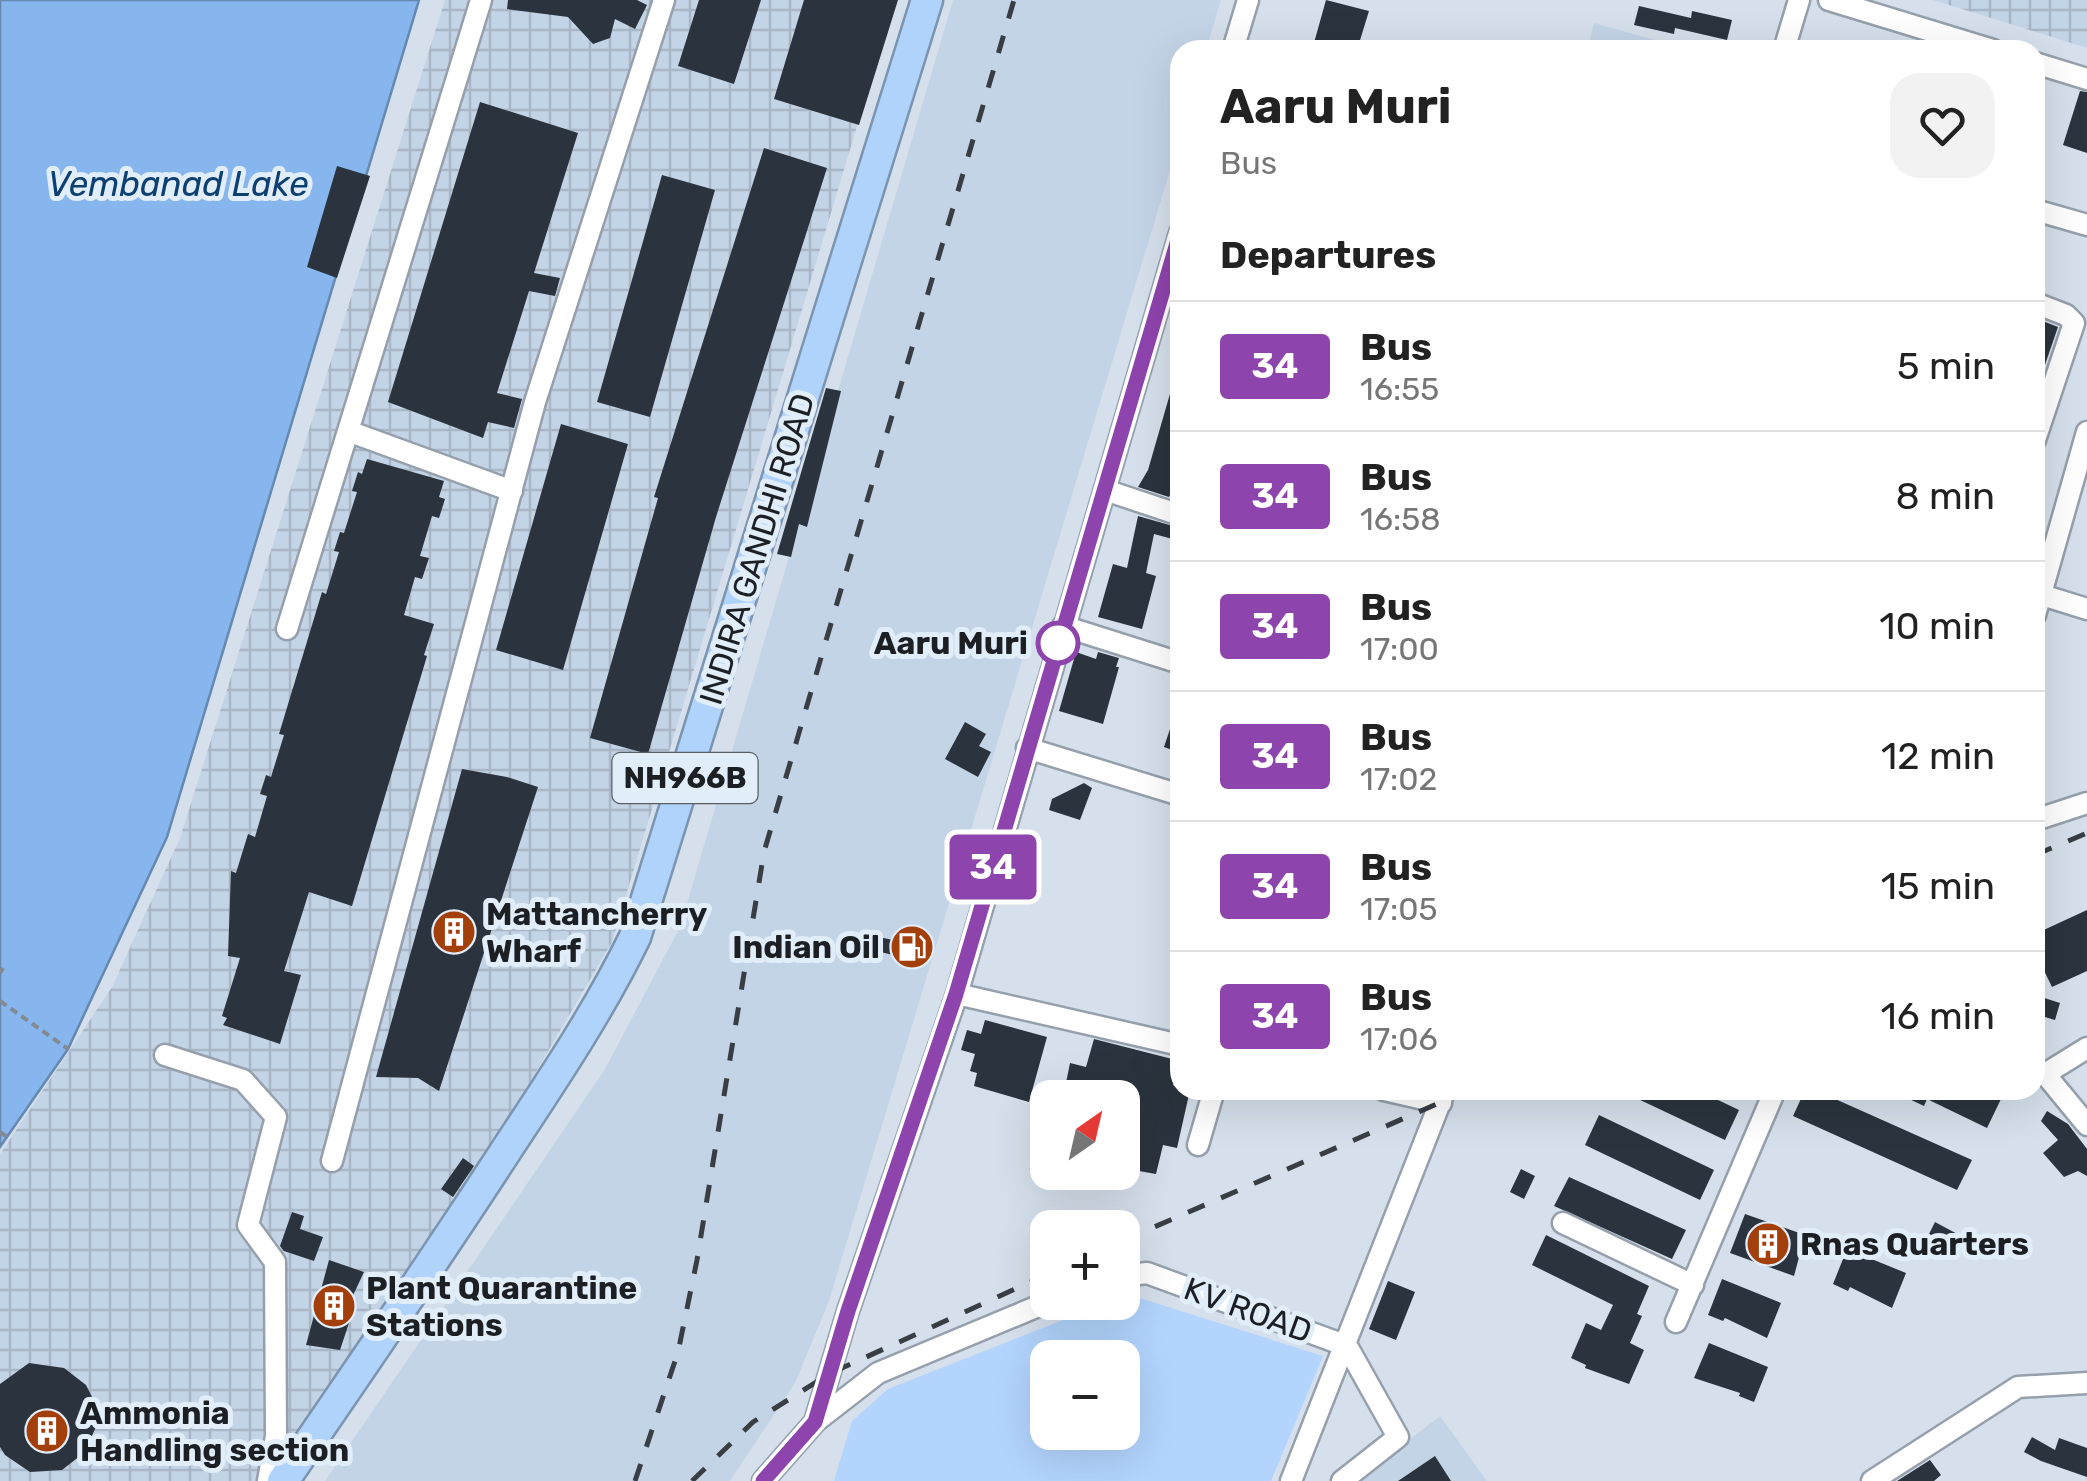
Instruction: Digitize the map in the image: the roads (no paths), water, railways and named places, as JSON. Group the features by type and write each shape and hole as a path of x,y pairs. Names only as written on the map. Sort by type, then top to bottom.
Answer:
{"highway":[{"name":"INDIRA GANDHI ROAD","path":"284,1481 573,1048 609,990 634,937 927,0"}],"street":[{"path":"287,629 481,0"},
{"path":"332,1161 535,402 664,0"},
{"path":"1237,40 1248,0"},
{"path":"1787,40 1799,0"},
{"path":"1829,0 1960,40"},
{"path":"2045,66 2087,79"},
{"path":"2045,213 2087,225"},
{"path":"815,1422 848,1311 956,994 1170,267"},
{"path":"2045,307 2066,315 2074,323 2045,410"},
{"path":"348,431 512,490"},
{"path":"2045,564 2078,501 2087,432"},
{"path":"1105,490 1170,512"},
{"path":"2045,606 2087,609"},
{"path":"1063,626 1170,660"},
{"path":"1027,748 1170,792"},
{"path":"2045,817 2087,804"},
{"path":"956,994 1170,1042"},
{"path":"2045,1069 2087,1048"},
{"path":"165,1055 243,1080 276,1117 248,1225 274,1262 276,1436 268,1481"},
{"path":"2045,1078 2087,1125"},
{"path":"1198,1145 1211,1100"},
{"path":"1342,1481 1398,1437 1347,1346 1441,1100"},
{"path":"1676,1322 1764,1100"},
{"path":"1563,1223 1692,1285"},
{"name":"KV ROAD","path":"1140,1274 1147,1273 1347,1346 1291,1481"},
{"path":"763,1481 815,1422 878,1373 1030,1310"},
{"path":"1872,1481 2018,1387 2087,1383"}],"water":[{"name":"Vembanad Lake","path":"0,0 419,0 167,837 68,1049 0,1147"}],"railway":[{"path":"635,1481 678,1352 697,1260 764,852 1014,0"},
{"path":"2045,851 2087,833"},
{"path":"1140,1233 1446,1100"},
{"path":"692,1481 753,1422 829,1374 1030,1282"}],"place":[{"name":"Aaru Muri","path":"1058,643"},
{"name":"Mattancherry Wharf","path":"454,932"},
{"name":"Indian Oil","path":"912,947"},
{"name":"Rnas Quarters","path":"1768,1244"},
{"name":"Plant Quarantine Stations","path":"334,1306"},
{"name":"Ammonia Handling section","path":"47,1431"}]}
